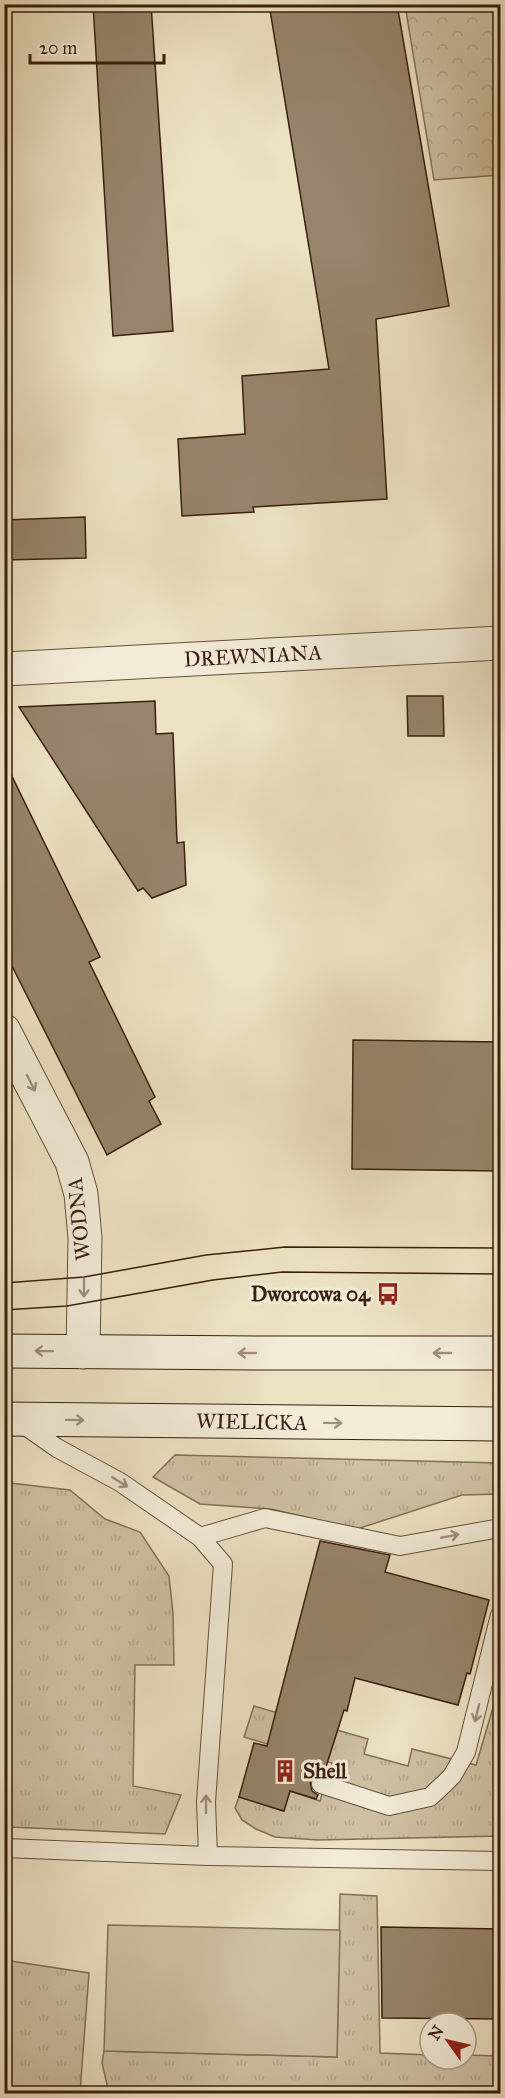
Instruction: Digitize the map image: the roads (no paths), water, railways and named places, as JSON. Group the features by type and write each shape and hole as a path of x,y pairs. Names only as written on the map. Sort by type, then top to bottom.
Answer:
{"main road":[{"name":"DREWNIANA","path":"4,669 501,643"},
{"name":"WODNA","path":"4,1031 72,1162 81,1194 85,1238 83,1352"},
{"path":"4,1351 501,1353"},
{"name":"WIELICKA","path":"10,1419 501,1424"}],"lane":[{"path":"10,1419 57,1448 120,1482 200,1537 223,1564 206,1802 208,1856"},
{"path":"200,1537 265,1518 400,1546 499,1532"},
{"path":"321,1784 389,1806 430,1797 444,1784 452,1776 468,1747 501,1615"},
{"path":"4,1848 208,1856 501,1862"}],"tram line":[{"path":"4,1283 84,1277 206,1255 285,1247 500,1248"},
{"path":"4,1310 67,1306 213,1280 282,1272 500,1274"}],"place":[{"name":"Dworcowa 04","path":"388,1294"},
{"name":"Shell","path":"285,1771"}]}
